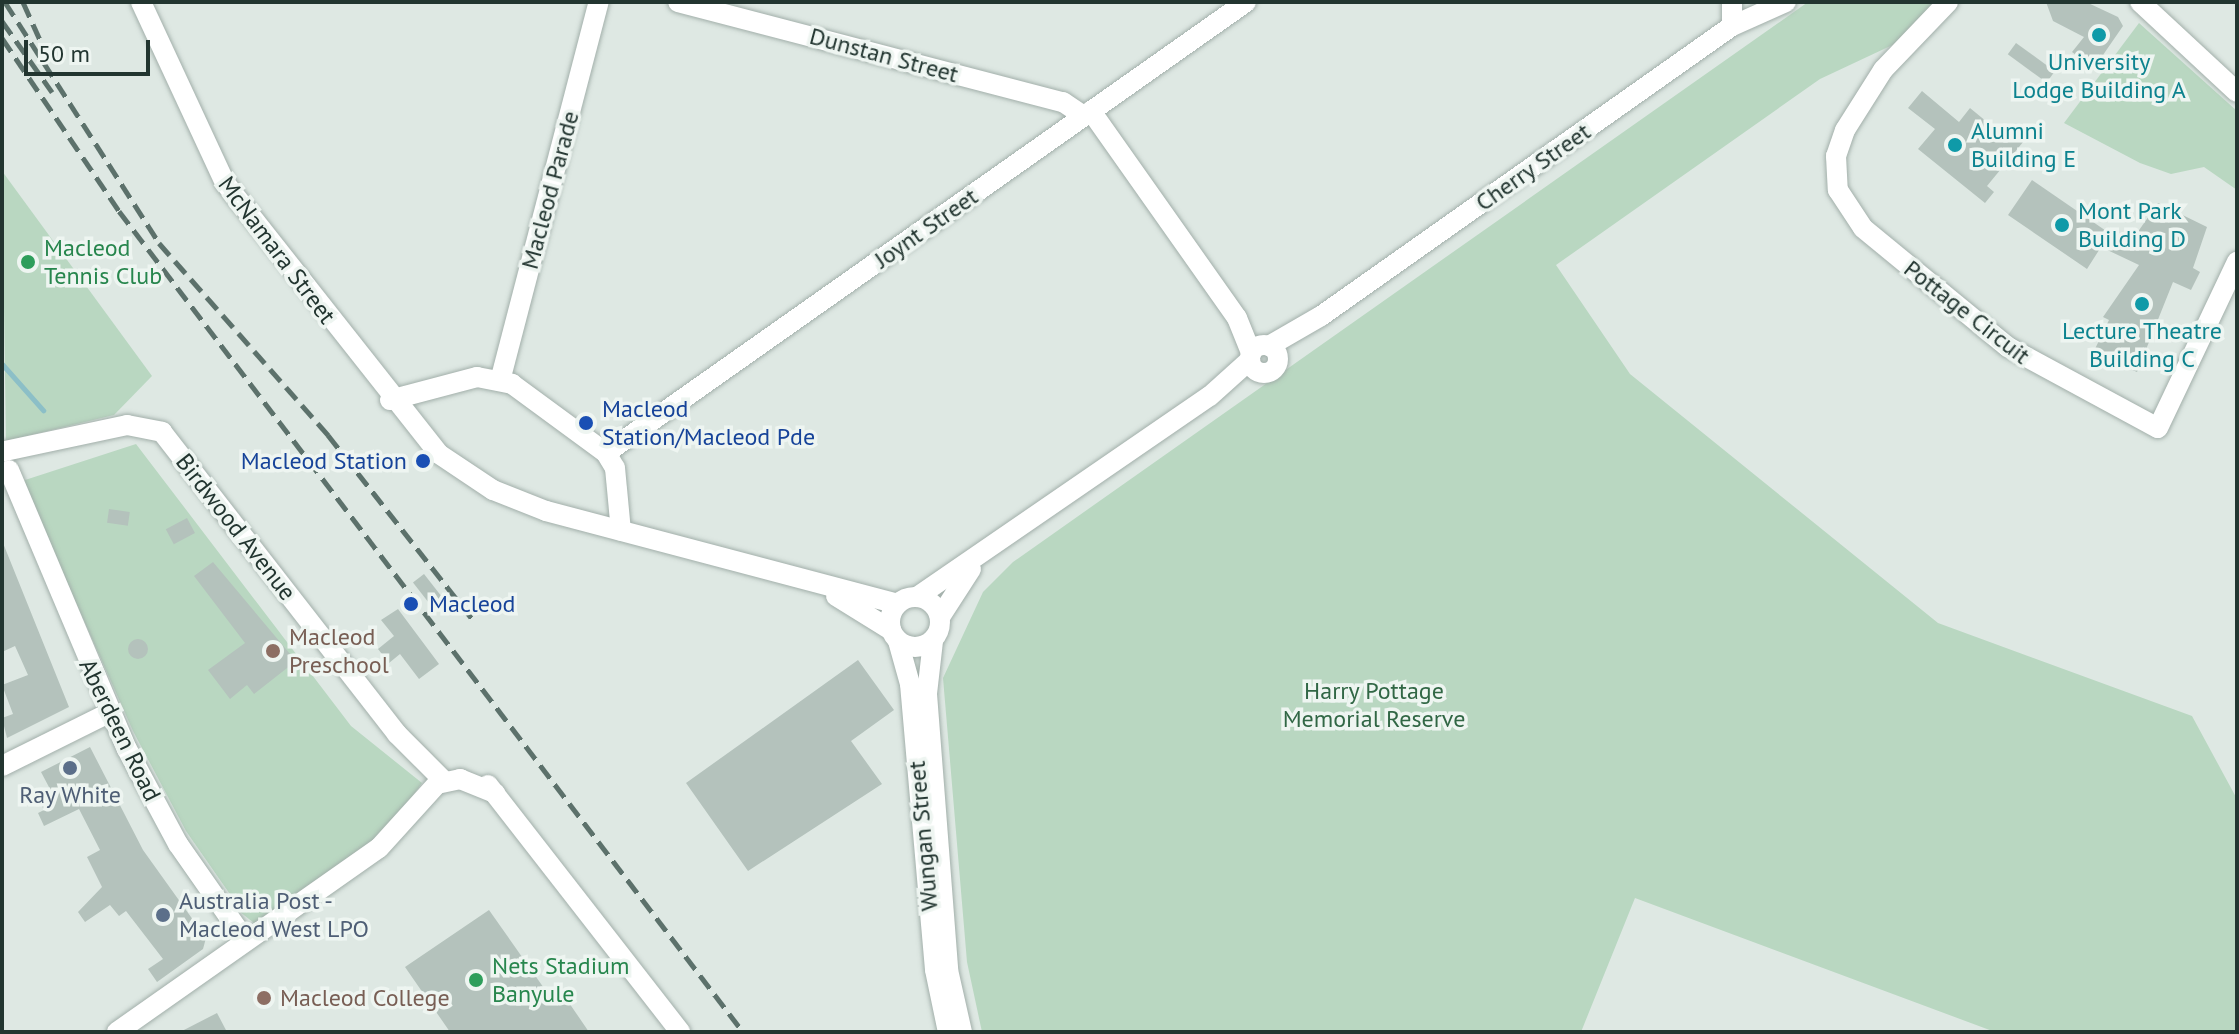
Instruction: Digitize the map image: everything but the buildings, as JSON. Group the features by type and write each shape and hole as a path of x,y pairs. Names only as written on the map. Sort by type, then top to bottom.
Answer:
{"street":[{"name":"McNamara Street","path":"141,2 225,183 390,400 468,476 519,502 621,531 799,578 907,600"},
{"name":"Macleod Parade","path":"501,377 599,2"},
{"name":"Dunstan Street","path":"678,2 1063,102 1088,114 1262,356"},
{"name":"Joynt Street","path":"606,453 1246,2"},
{"name":"Cherry Street","path":"907,600 984,554 1210,396 1742,10 1786,2"},
{"name":"Pottage Circuit","path":"1948,2 1883,70 1845,130 1836,156 1838,190 1863,228 2008,347 2158,428 2237,262"},
{"path":"2140,2 2237,92"},
{"path":"390,400 421,388 501,377 606,453 615,468 621,531"},
{"name":"Birdwood Avenue","path":"5,466 48,445 127,425 162,432 383,716 429,746 440,775"},
{"name":"Aberdeen Road","path":"5,466 109,713 171,832 246,941"},
{"name":"Cherry Street","path":"940,617 984,554"},
{"name":"McNamara Street","path":"799,578 894,635"},
{"path":"933,641 919,647 894,635 907,600 940,617"},
{"name":"Wungan Street","path":"940,617 933,641 927,694 948,970 962,1032"},
{"name":"Wungan Street","path":"894,635 910,684 935,970 948,1032"},
{"path":"2,766 109,713"},
{"path":"117,1032 379,848 440,775 495,793 680,1032"}],"green space":[{"name":"Harry Pottage Memorial Reserve","path":"1808,2 1940,2 1901,41 1820,79 1556,265 1630,374 1938,623 2192,716 2237,799 2237,1032 1995,1032 1635,898 1581,1032 982,1032 967,962 943,678 983,592 1013,562"},
{"path":"2139,23 2237,111 2237,190 2204,167 2171,174 2140,163 2064,123"},
{"path":"2,171 152,376 114,415 6,441"},
{"path":"136,444 351,726 422,783 389,829 254,923 230,904 234,900 186,831 133,731 22,481"}],"waterway":[{"path":"2,364 43,410"}],"railway":[{"path":"5,2 159,243 328,435 474,621"},
{"path":"23,2 41,42"},
{"path":"2,21 52,92"},
{"path":"2,38 119,211 743,1032"}],"place":[{"name":"University Lodge Building A","path":"2099,35"},
{"name":"Alumni Building E","path":"1955,145"},
{"name":"Mont Park Building D","path":"2062,225"},
{"name":"Macleod Tennis Club","path":"28,262"},
{"name":"Lecture Theatre Building C","path":"2142,304"},
{"name":"Macleod Station/Macleod Pde","path":"586,423"},
{"name":"Macleod Station","path":"423,461"},
{"name":"Macleod","path":"411,604"},
{"name":"Macleod Preschool","path":"273,651"},
{"name":"Ray White","path":"70,768"},
{"name":"Australia Post - Macleod West LPO","path":"163,915"},
{"name":"Nets Stadium Banyule","path":"476,980"},
{"name":"Macleod College","path":"264,998"}]}
